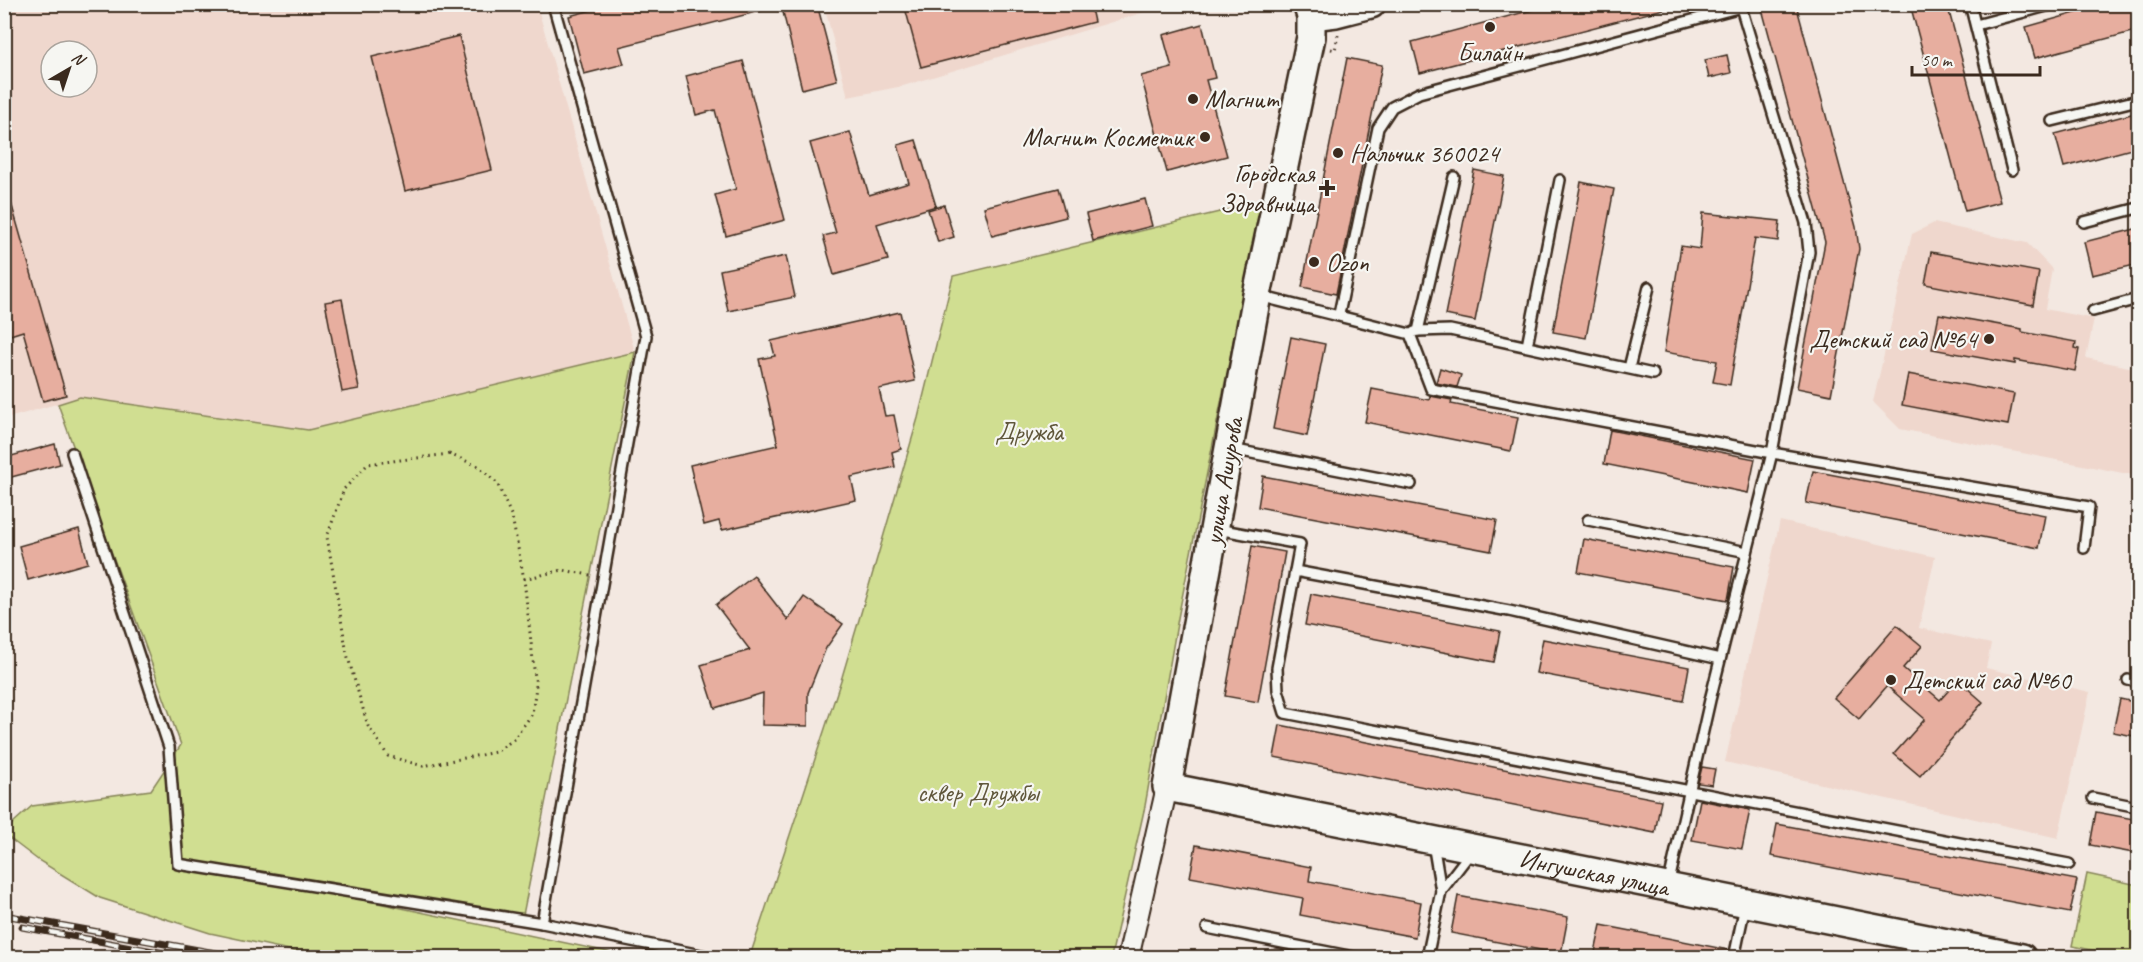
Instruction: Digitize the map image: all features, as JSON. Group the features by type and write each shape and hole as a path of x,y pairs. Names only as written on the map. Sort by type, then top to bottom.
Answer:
{"street":[{"path":"1310,10 1336,14 1371,4"},
{"name":"улица Ашурова","path":"1128,957 1167,787 1257,295 1311,37 1310,10"},
{"name":"Ингушская улица","path":"1167,787 2013,957"}],"lane":[{"path":"542,923 646,336 553,4"},
{"path":"1970,4 2012,170"},
{"path":"1976,25 2054,4"},
{"path":"1339,315 1377,128 1392,107 1419,93 1740,6 1806,223 1809,252 1772,453 1720,659 1667,888"},
{"path":"2052,121 2139,100"},
{"path":"1454,177 1414,332 1431,389 1772,453 2090,507 2084,548"},
{"path":"1527,346 1560,180"},
{"path":"2084,222 2139,208"},
{"path":"1629,368 1649,287"},
{"path":"1257,295 1414,332 1450,330 1653,374"},
{"path":"2093,311 2139,299"},
{"path":"1229,448 1411,484"},
{"path":"72,453 170,747 178,864 542,923 716,957"},
{"path":"1588,520 1747,552"},
{"path":"1214,529 1300,544 1277,668 1278,690 1285,713 2068,864"},
{"path":"1295,571 1509,611 1720,659"},
{"path":"2128,680 2139,682"},
{"path":"2093,798 2139,807"},
{"path":"1427,957 1441,891 1433,841"},
{"path":"1441,891 1474,849"},
{"path":"1734,957 1746,904"},
{"path":"1207,928 1359,957"}],"path":[{"path":"449,454 478,466 497,483 512,517 524,579 537,687 532,714 514,740 496,752 423,766 388,756 368,726 347,654 327,537 344,489 368,464 449,454"},
{"path":"524,579 562,570 603,577"}],"shaded area":[{"path":"1160,4 1161,7 903,86 848,97 824,5"},
{"path":"5,5 537,5 635,352 308,430 80,397 5,419"},
{"name":"Детский сад №64","path":"1934,223 2027,243 2052,269 2045,309 2094,319 2086,358 2138,369 2138,476 1900,429 1873,402 1912,234"},
{"name":"Детский сад №60","path":"1780,521 1935,557 1919,628 1991,644 1986,668 2090,692 2058,838 1725,762"}],"green space":[{"name":"сквер Дружбы","path":"1261,202 1178,618 1145,806 1111,957 750,956 842,677 918,418 953,276"},
{"path":"635,352 522,920 260,878 632,957 322,957 210,933 100,898 38,860 5,835 5,830 32,806 151,790 181,745 58,404 80,397 308,430"},
{"path":"2087,874 2138,885 2138,957 2126,957 2072,946"}],"building":[{"path":"614,4 768,4 768,9 619,47 624,64 584,74 569,16"},
{"path":"781,4 817,4 837,80 802,89"},
{"path":"904,4 1090,4 1094,22 921,67"},
{"path":"1555,4 1663,4 1664,9 1420,73 1412,42"},
{"path":"1778,4 1796,4 1856,227 1859,249 1831,395 1797,388 1825,242 1762,9"},
{"path":"1910,4 1947,4 2000,202 1965,211"},
{"path":"2107,4 2139,4 2139,30 2035,58 2026,27"},
{"path":"1202,24 1215,78 1206,80 1227,156 1167,172 1141,76 1172,68 1163,35"},
{"path":"459,36 492,170 405,191 372,57"},
{"path":"1727,55 1731,73 1709,78 1705,60"},
{"path":"1347,58 1382,65 1336,294 1302,287"},
{"path":"743,61 785,220 726,236 715,195 736,189 715,110 696,115 686,76"},
{"path":"2139,112 2139,147 2064,167 2055,134"},
{"path":"850,132 869,195 909,183 898,145 916,140 936,206 877,224 888,260 834,275 823,236 836,233 810,143"},
{"path":"1474,170 1504,176 1475,321 1445,315"},
{"path":"1581,182 1614,189 1586,338 1553,332"},
{"path":"1058,188 1066,217 992,236 984,207"},
{"path":"4,192 8,192 66,395 43,401 23,331 4,337"},
{"path":"1145,199 1152,226 1093,241 1086,214"},
{"path":"944,205 954,237 938,242 928,210"},
{"path":"1703,213 1780,221 1778,241 1755,238 1730,385 1713,382 1717,361 1664,352 1681,246 1700,249"},
{"path":"2139,228 2139,264 2092,275 2084,242"},
{"path":"1931,252 2039,272 2033,305 1925,284"},
{"path":"786,256 795,297 728,311 720,270"},
{"path":"342,299 359,389 342,392 325,302"},
{"path":"900,312 915,381 879,389 885,416 894,415 901,449 892,452 895,467 851,477 856,500 722,530 719,521 704,525 690,465 778,445 759,359 775,356 771,341"},
{"path":"1939,314 2022,329 2022,332 2076,342 2075,348 2079,349 2075,371 2015,360 2015,364 1932,349"},
{"path":"1291,337 1325,344 1307,436 1273,429"},
{"path":"1440,368 1461,375 1457,387 1436,383"},
{"path":"1908,374 2014,394 2008,425 1902,405"},
{"path":"1372,389 1429,400 1430,396 1452,400 1451,404 1518,417 1511,451 1365,422"},
{"path":"1610,430 1755,459 1748,493 1604,464"},
{"path":"55,444 60,464 4,479 4,458"},
{"path":"1813,471 2045,515 2039,548 1806,503"},
{"path":"1263,476 1497,520 1491,551 1258,507"},
{"path":"79,529 88,563 28,580 19,546"},
{"path":"1584,539 1734,567 1728,600 1578,572"},
{"path":"1252,546 1285,552 1258,702 1225,696"},
{"path":"754,576 788,620 804,597 843,624 826,648 808,693 808,726 762,725 763,693 715,708 701,665 750,650 716,605"},
{"path":"1311,594 1500,631 1494,662 1305,625"},
{"path":"1897,625 1922,646 1903,668 1940,700 1958,680 1983,702 1920,776 1894,754 1925,719 1887,686 1859,719 1834,698"},
{"path":"1543,639 1689,667 1683,701 1536,673"},
{"path":"2120,699 2139,703 2139,737 2113,732"},
{"path":"1280,725 1661,800 1655,833 1274,757"},
{"path":"1702,767 1715,769 1712,785 1698,783"},
{"path":"1700,800 1750,810 1742,849 1692,840"},
{"path":"2096,812 2139,820 2139,854 2090,845"},
{"path":"1777,824 2077,880 2070,913 1771,856"},
{"path":"1196,845 1311,867 1309,881 1421,902 1415,937 1300,915 1303,898 1190,877"},
{"path":"1458,896 1568,917 1561,954 1451,933"},
{"path":"1601,925 1729,950 1727,957 1594,957"}],"railway":[{"path":"4,915 243,958"},
{"path":"22,927 191,958"}],"place":[{"name":"Билайн","path":"1490,27"},
{"name":"Магнит","path":"1193,99"},
{"name":"Магнит Косметик","path":"1205,137"},
{"name":"Нальчик 360024","path":"1338,153"},
{"name":"Городская Здравница","path":"1327,188"},
{"name":"Ozon","path":"1314,262"},
{"name":"Детский сад №64","path":"1989,339"},
{"name":"Детский сад №60","path":"1891,680"}],"park label":[{"name":"Дружба","path":"1029,431"}]}
